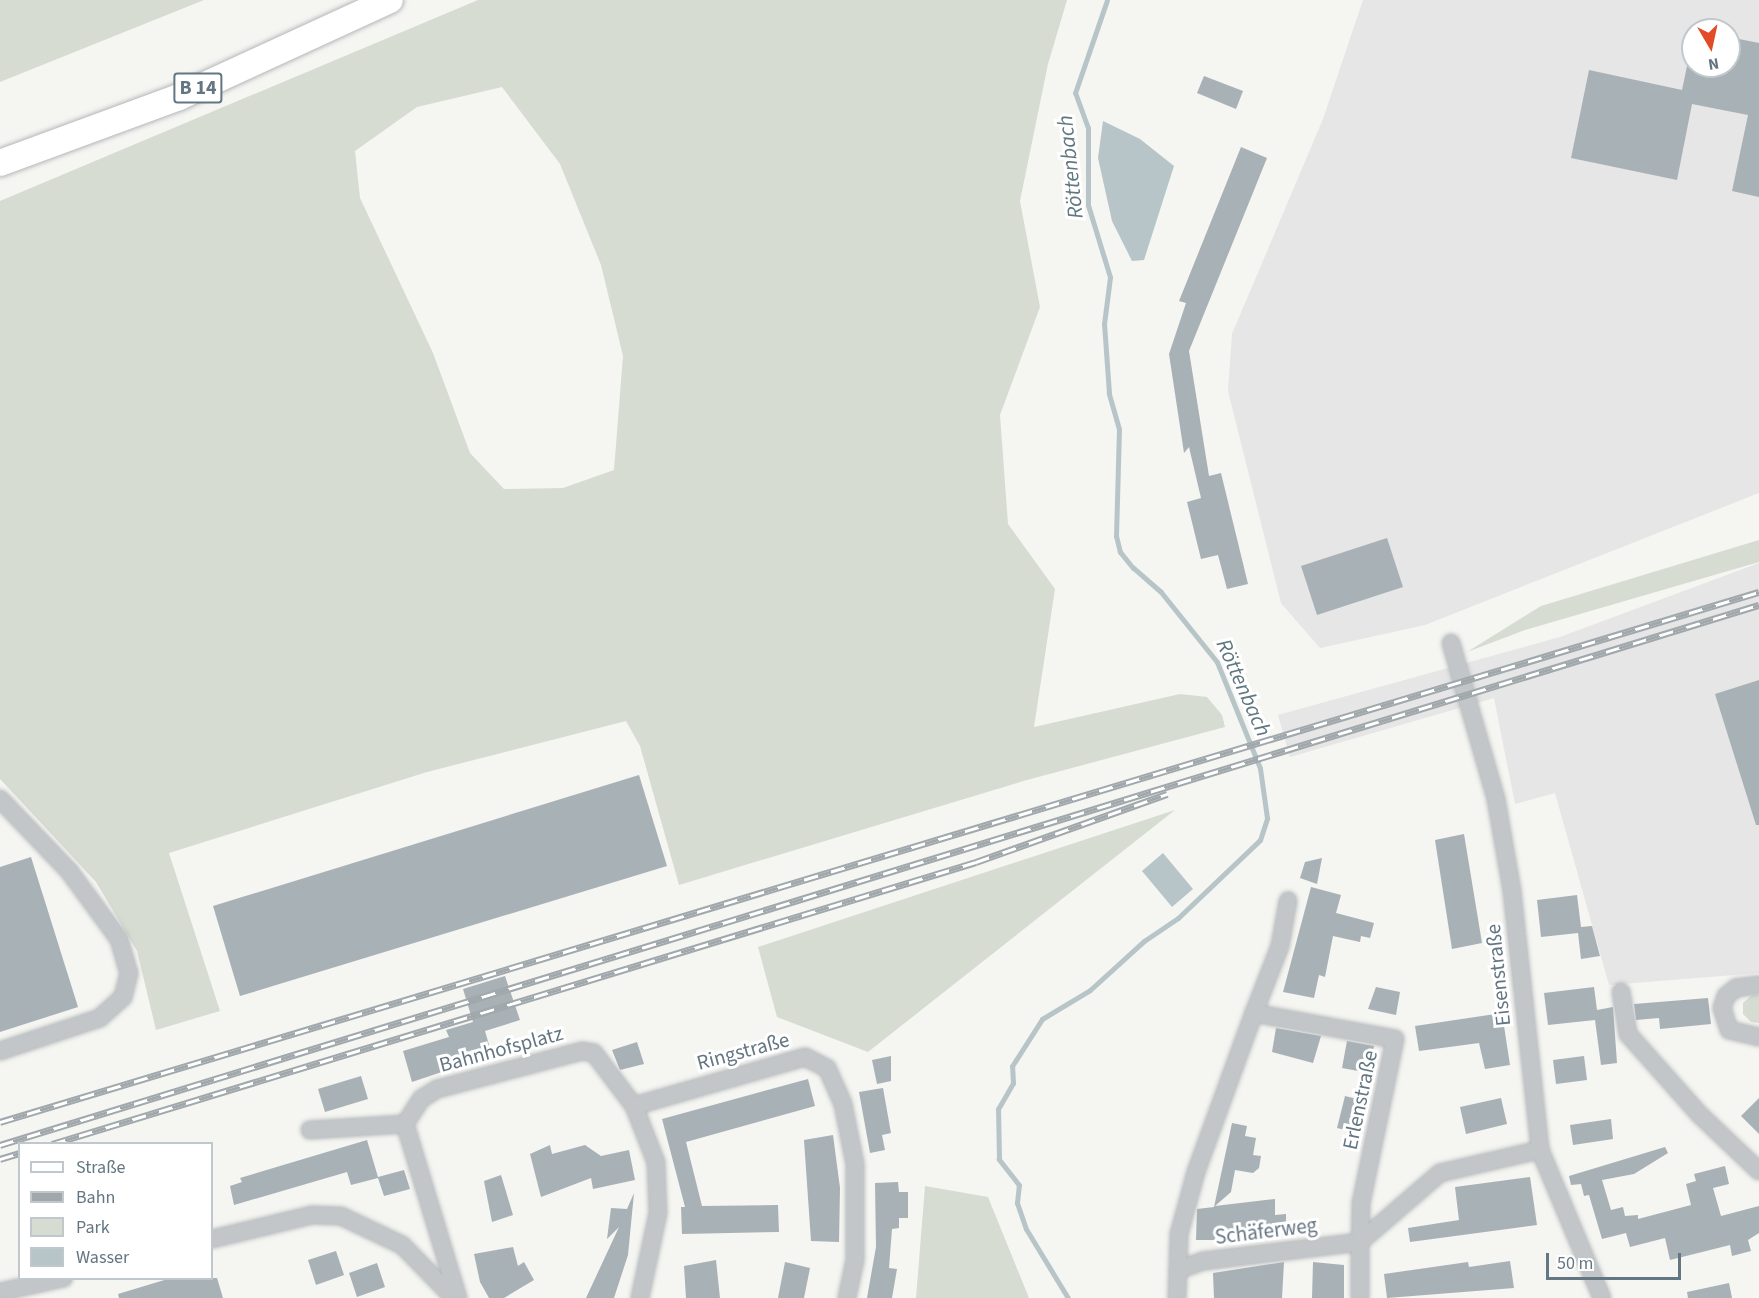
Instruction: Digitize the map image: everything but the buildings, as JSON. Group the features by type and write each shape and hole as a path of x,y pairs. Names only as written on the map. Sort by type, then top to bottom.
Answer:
{"main road":[{"name":"B 14","path":"0,163 179,97 390,0"}],"street":[{"name":"Eisenstraße","path":"1451,643 1496,800 1512,891 1540,1150 1602,1298"},
{"path":"0,799 69,871 120,939 129,973 123,997 100,1018 0,1051"},
{"path":"1177,1298 1179,1234 1196,1172 1280,946 1288,901"},
{"path":"1759,985 1737,988 1726,996 1722,1008 1729,1030 1759,1037"},
{"path":"1621,993 1628,1034 1700,1115 1759,1171"},
{"name":"Erlenstraße","path":"1254,1013 1395,1039 1361,1203 1360,1242"},
{"name":"Bahnhofsplatz","path":"405,1124 421,1099 437,1089 572,1052 594,1053 634,1106"},
{"name":"Ringstraße","path":"634,1106 805,1057 827,1068 841,1096 855,1164 855,1260 847,1298"},
{"path":"634,1106 656,1162 658,1213 640,1298"},
{"path":"310,1130 405,1124 456,1298"},
{"path":"1360,1298 1360,1242 1440,1173 1540,1150"},
{"path":"213,1239 312,1215 341,1216 402,1245 456,1298"},
{"name":"Schäferweg","path":"1178,1270 1203,1261 1360,1242"},
{"path":"0,1292 54,1280"}],"shaded area":[{"path":"1363,0 1759,0 1759,493 1425,625 1320,648 1281,603 1228,391 1232,334 1323,119"},
{"path":"1759,563 1759,973 1609,985 1555,793 1515,804 1494,698 1290,757 1278,715 1560,637"}],"green space":[{"path":"0,0 204,0 0,82"},
{"path":"478,0 1067,0 1048,64 1020,201 1040,307 1000,415 1008,524 1055,589 1034,727 1180,694 1207,697 1222,715 1225,727 1027,780 679,885 640,746 626,721 427,772 169,853 220,1011 156,1030 137,951 96,882 0,779 0,201","holes":["502,87 560,164 601,265 623,356 614,470 563,488 504,489 470,453 433,353 360,198 355,151 417,107"]},
{"path":"1759,540 1759,562 1525,630 1467,652 1541,606"},
{"path":"1175,810 868,1052 777,1017 758,947"},
{"path":"1752,995 1759,995 1759,1023 1751,1022 1743,1014 1743,1003"},
{"path":"925,1186 988,1197 1029,1298 916,1298"}],"water":[{"path":"1103,121 1140,139 1174,166 1144,260 1132,261 1112,221 1098,158"},
{"path":"1163,853 1193,889 1172,907 1142,871"}],"waterway":[{"name":"Röttenbach","path":"1068,1298 1026,1229 1017,1203 1019,1185 999,1159 998,1109 1013,1083 1012,1066 1042,1019 1090,990 1144,941 1178,918 1260,840 1267,818 1260,768 1217,662 1161,592 1133,568 1120,552 1116,536 1119,429 1109,393 1104,324 1110,277 1088,205 1088,128 1075,93 1107,0"}],"railway":[{"path":"0,1122 1759,592"},
{"path":"0,1145 1759,605"},
{"path":"59,1142 976,862 1167,794"},
{"path":"0,1159 18,1154"}]}
